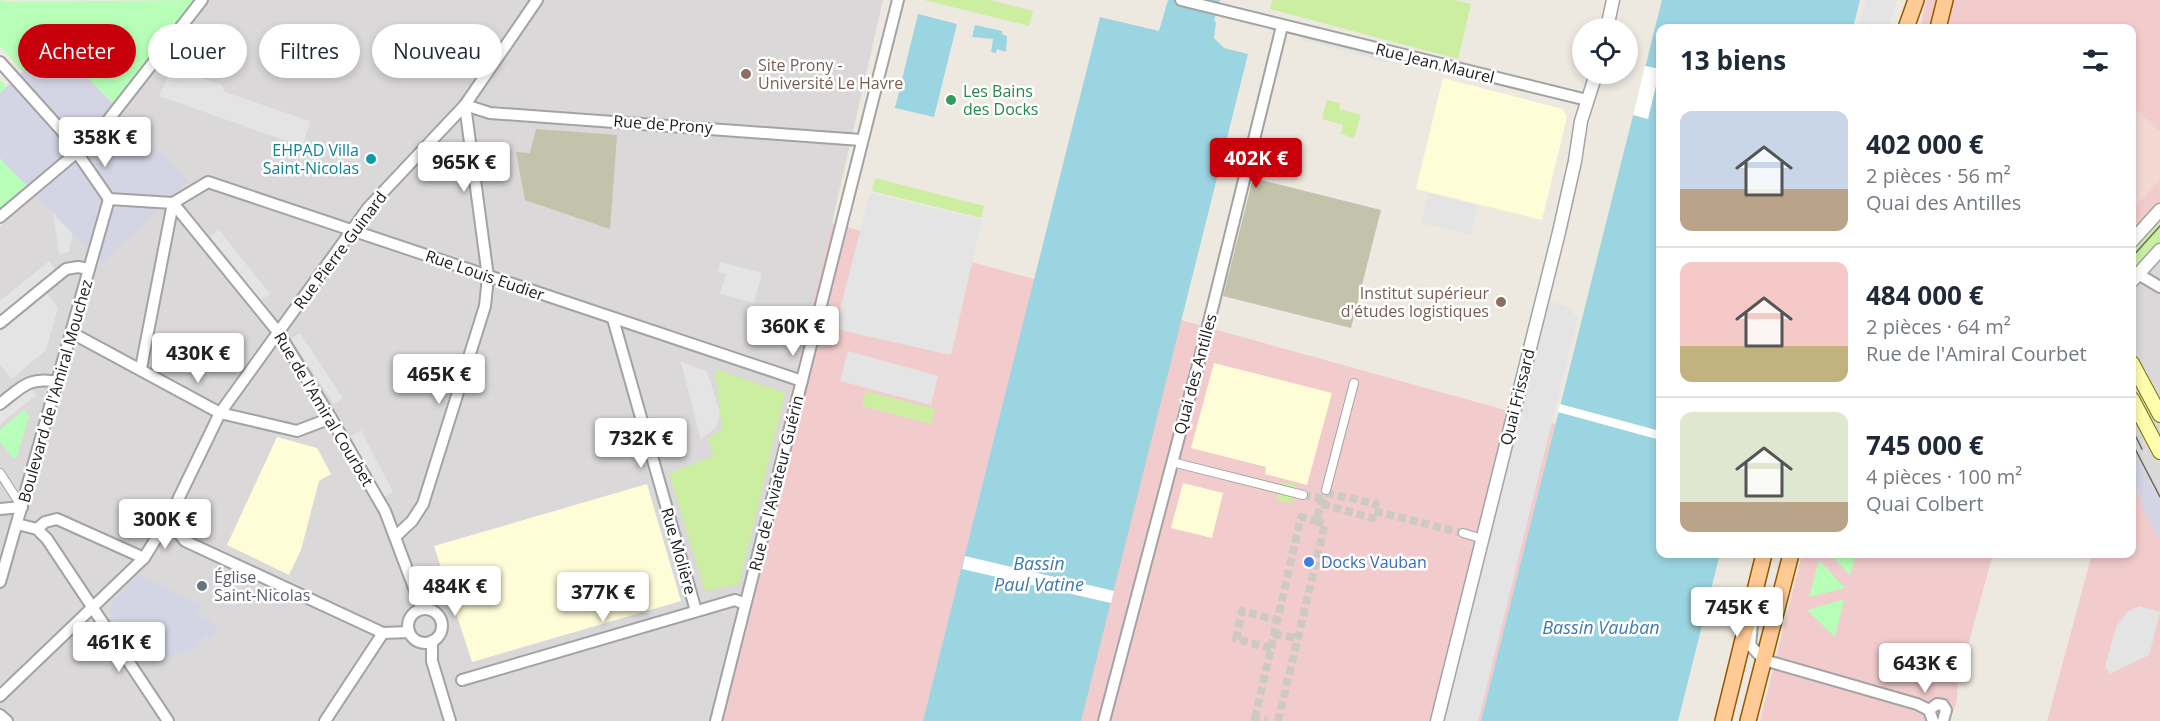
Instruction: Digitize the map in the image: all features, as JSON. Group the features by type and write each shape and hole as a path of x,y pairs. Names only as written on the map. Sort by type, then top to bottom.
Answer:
{"main road":[{"path":"1907,24 1916,0"},
{"path":"1944,24 1945,0"},
{"path":"2136,370 2160,415"},
{"path":"2136,407 2160,452"},
{"path":"1723,721 1763,558"},
{"path":"1748,721 1790,558"}],"street":[{"path":"0,217 95,137 202,0"},
{"name":"Rue Pierre Guinard","path":"173,526 174,508 220,413 368,208 465,105 537,0"},
{"name":"Rue de l'Aviateur Guérin","path":"716,721 898,0"},
{"name":"Rue Jean Maurel","path":"1181,0 1587,100"},
{"path":"1608,18 1613,0"},
{"name":"Quai des Antilles","path":"1104,721 1282,26"},
{"path":"0,62 62,130 109,199 173,203 141,368"},
{"name":"Quai Frissard","path":"1437,721 1559,232 1587,100 1593,84"},
{"path":"395,537 412,521 423,504 485,306 488,277 465,105"},
{"name":"Rue de Prony","path":"465,105 490,113 861,140"},
{"name":"Rue Louis Eudier","path":"173,203 208,182 802,381"},
{"name":"Boulevard de l'Amiral Mouchez","path":"0,582 72,333 84,268 109,199"},
{"name":"Rue de l'Amiral Courbet","path":"173,203 278,332 331,418 385,511 422,609"},
{"path":"2136,237 2160,210"},
{"path":"2136,276 2160,250"},
{"path":"0,323 66,268 84,268"},
{"path":"2136,277 2160,287"},
{"name":"Rue Molière","path":"613,319 696,611"},
{"path":"72,333 141,368 220,413 297,431 331,418"},
{"path":"0,404 31,380 44,379 58,382"},
{"path":"1326,490 1354,383"},
{"path":"1172,462 1303,495"},
{"path":"0,473 22,507 0,509"},
{"path":"37,529 45,522 57,519 144,558"},
{"path":"17,524 37,529 47,539 164,720"},
{"path":"0,696 144,558 162,529 173,526 185,541 383,633 410,632"},
{"path":"1463,533 1483,539"},
{"path":"462,680 735,600 745,604"},
{"path":"1751,607 1754,628 1750,645 1764,660 1917,704 1931,716 1934,705 1943,705 1947,714 1943,721"},
{"path":"422,609 435,612 442,623 439,636 432,641 419,641 410,632 410,618 422,609"},
{"path":"325,721 383,633"},
{"path":"432,641 432,661 450,721"},
{"path":"0,715 7,721"}],"shaded area":[{"path":"194,0 883,0 832,223 711,721 0,721 0,226 40,192 131,78 136,78 136,72 148,57 148,78 247,78 247,24 175,24"},
{"path":"1866,0 1897,0 1890,24 1859,24"},
{"path":"1926,0 2160,0 2160,256 2136,283 2136,24 1921,24"},
{"path":"1303,35 1389,59 1388,63 1302,40"},
{"path":"18,76 18,78 88,78 188,181 102,264 0,158 0,93"},
{"path":"167,78 201,78 222,85 225,92 310,121 301,154 296,153 298,145 159,96"},
{"path":"1443,78 1563,109 1567,117 1542,220 1416,189"},
{"path":"2136,110 2160,131 2160,180 2136,206"},
{"path":"536,129 617,135 610,229 525,200 516,152 530,153"},
{"path":"1253,178 1381,210 1351,328 1223,296"},
{"path":"42,192 73,231 69,252 59,254 54,217"},
{"path":"870,193 982,220 951,355 835,329"},
{"path":"1428,193 1478,206 1471,235 1421,223"},
{"path":"832,223 1570,428 1509,721 711,721"},
{"path":"219,230 270,294 261,300 210,236"},
{"path":"2160,256 2160,534 2136,491 2136,283"},
{"path":"49,261 56,270 0,316 0,301"},
{"path":"720,262 762,273 754,303 720,294 726,274 718,272"},
{"path":"46,293 58,308 46,350 12,379 0,365 0,330"},
{"path":"1549,301 1566,306 1578,317 1478,721 1443,721"},
{"path":"300,333 343,398 334,404 291,339"},
{"path":"848,351 938,376 931,405 840,381"},
{"path":"681,362 707,371 720,413 716,427 701,440"},
{"path":"1214,363 1332,393 1307,485 1265,474 1266,467 1191,448"},
{"path":"27,383 36,395 0,424 0,404"},
{"path":"361,430 393,492 383,497 351,436"},
{"path":"277,437 317,448 331,474 319,481 301,550 289,575 227,545"},
{"path":"2136,458 2160,503 2160,541 2140,504 2144,501 2136,486"},
{"path":"1183,483 1223,493 1212,538 1171,528"},
{"path":"647,484 681,601 472,662 434,546"},
{"path":"2136,491 2160,534 2160,721 2047,721 2091,558 2136,558"},
{"path":"1801,558 1992,558 1958,682 1957,701 1949,721 1760,721"},
{"path":"140,575 201,605 197,613 217,625 212,638 205,636 195,649 146,663 110,612 112,602"},
{"path":"2139,606 2160,612 2149,655 2110,674 2105,667 2116,627 2127,612"}],"green space":[{"path":"0,0 9,2 195,0 177,24 148,24 148,61 136,77 136,24 18,24 18,66 0,46"},
{"path":"924,0 990,0 1033,11 1029,26"},
{"path":"1272,0 1454,0 1471,4 1458,59 1270,9"},
{"path":"28,78 135,78 115,104 102,92 65,119"},
{"path":"0,80 51,133 13,171 27,187 0,209"},
{"path":"1327,100 1340,103 1339,109 1361,115 1354,138 1341,134 1343,125 1322,119"},
{"path":"875,178 984,206 981,218 872,191"},
{"path":"2160,217 2160,246 2136,273 2136,243"},
{"path":"715,369 785,393 739,584 705,591 669,473 714,456 708,439 722,429"},
{"path":"866,391 936,409 931,424 862,406"},
{"path":"25,409 29,416 17,456 14,459 0,442 0,430"},
{"path":"1280,482 1296,485 1293,503 1277,500"},
{"path":"1833,558 1855,558 1850,575"},
{"path":"1819,560 1845,588 1809,597"},
{"path":"1844,599 1835,637 1807,610"}],"water":[{"name":"Bassin Paul Vatine","path":"1168,0 1220,0 1214,21 1216,22 1214,38 1224,48 1248,54 1081,721 923,721 1100,17 1159,31"},
{"name":"Bassin Vauban","path":"1662,0 1860,0 1854,24 1656,24 1656,558 1719,558 1678,721 1481,721"},
{"path":"918,14 957,24 934,117 895,108"},
{"path":"975,25 1002,31 1002,34 1007,36 1006,52 997,49 996,53 991,52 993,39 972,37"}],"pier":[{"path":"1645,66 1656,68 1656,86 1648,119 1633,115"},
{"path":"1560,404 1656,430 1656,439 1558,412"},
{"path":"965,556 1114,591 1111,603 962,569"}],"tunnel":[{"path":"1278,721 1325,524 1316,521 1326,490"},
{"path":"1326,493 1376,504 1374,511"},
{"path":"1303,495 1324,499"},
{"path":"1322,504 1372,518 1374,511 1463,533"},
{"path":"1255,718 1301,517 1316,521"},
{"path":"1271,648 1236,639 1242,611 1278,620"},
{"path":"1274,634 1297,638"},
{"path":"1254,721 1255,718 1267,721"}],"tram line":[{"path":"2136,253 2160,226"},
{"path":"2136,437 2142,449"},
{"path":"2136,451 2160,497"}],"place":[{"name":"Site Prony - Université Le Havre","path":"746,74"},
{"name":"Les Bains des Docks","path":"951,100"},
{"name":"EHPAD Villa Saint-Nicolas","path":"371,159"},
{"name":"Institut supérieur d'études logistiques","path":"1501,302"},
{"name":"Docks Vauban","path":"1309,562"},
{"name":"Église Saint-Nicolas","path":"202,586"}]}
